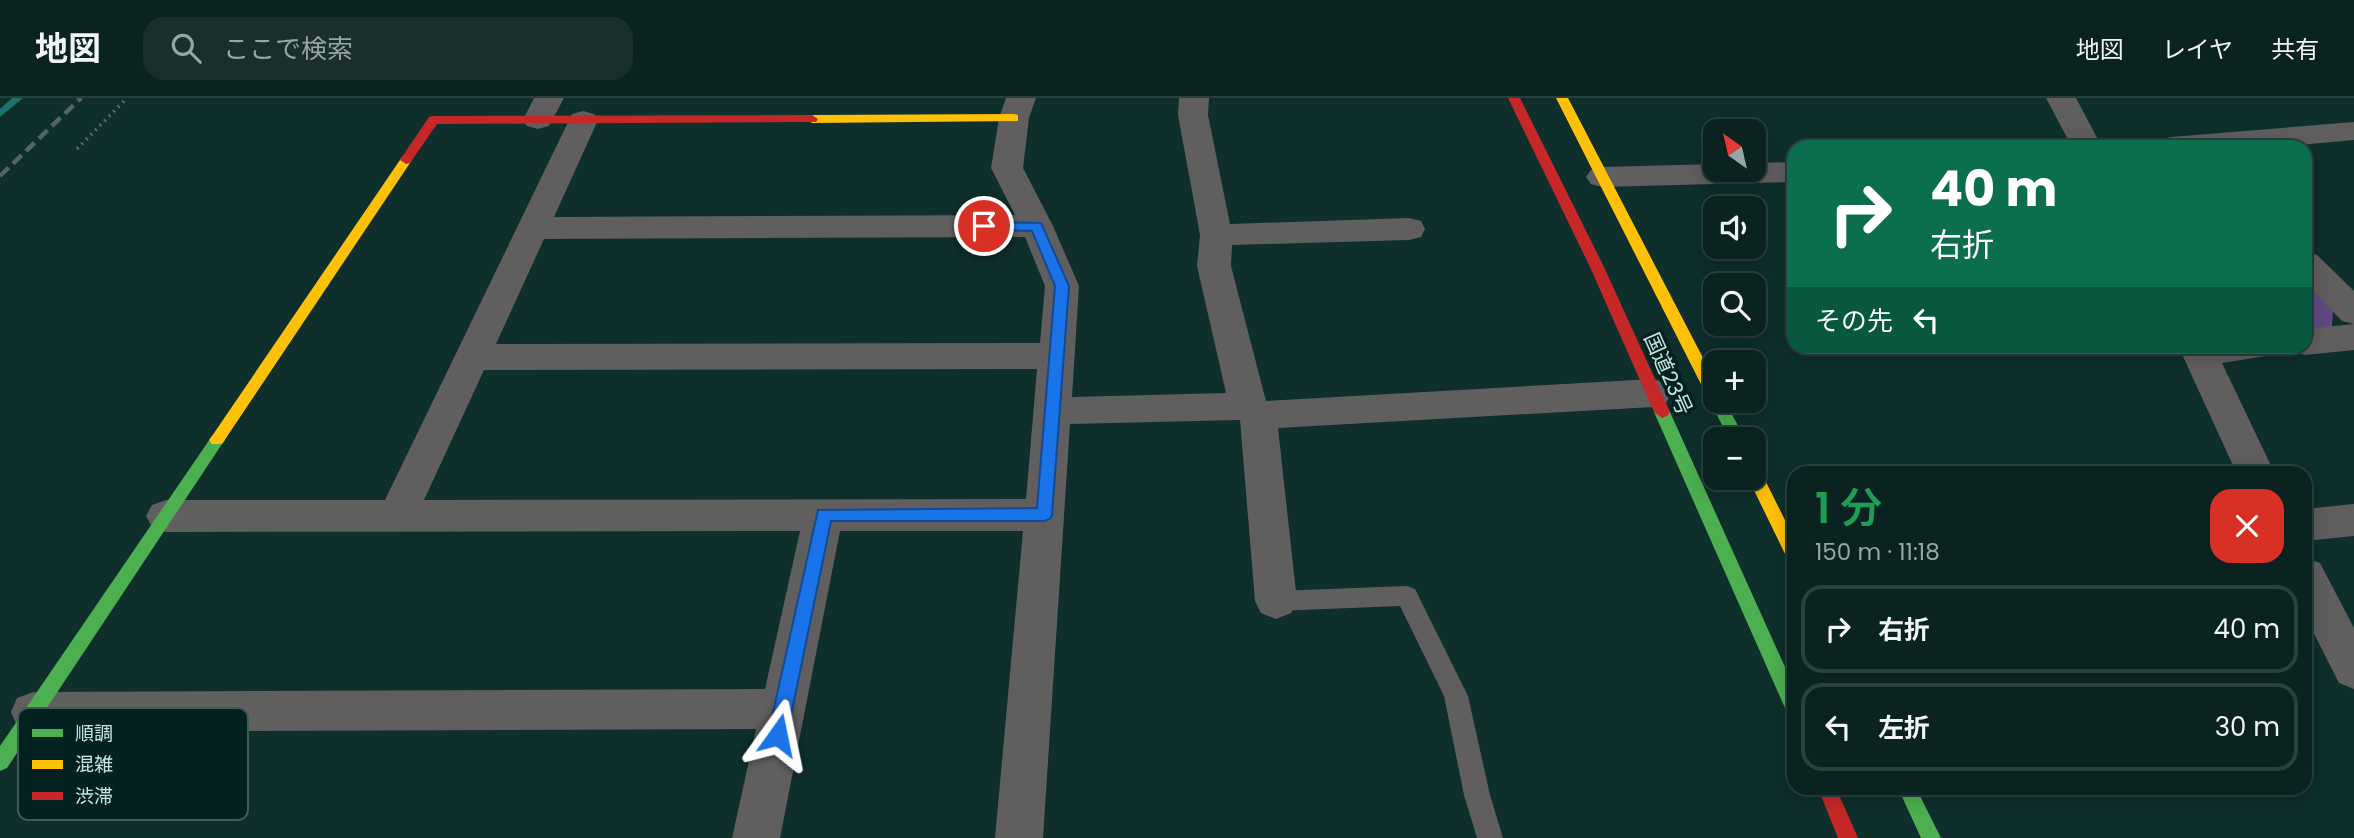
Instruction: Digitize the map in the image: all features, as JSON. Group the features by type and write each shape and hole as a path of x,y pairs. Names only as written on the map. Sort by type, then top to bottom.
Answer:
{"main road":[{"name":"国道23号","path":"1514,98 1597,267 1787,692"},
{"name":"国道23号","path":"1562,98 1703,373"},
{"path":"36,708 433,120 544,109 583,120 1018,108"},
{"path":"1762,490 1787,541"},
{"path":"0,762 18,735"},
{"path":"1830,795 1848,838"},
{"path":"1911,795 1931,838"}],"street":[{"path":"1194,98 1193,115 1216,235 1214,266 1253,410 1276,601"},
{"path":"2061,98 2083,140"},
{"path":"1018,108 1007,168 1037,226 1062,286 1019,838"},
{"path":"398,514 583,120"},
{"path":"2251,140 2353,131"},
{"path":"1602,177 1787,172"},
{"path":"533,228 1037,226"},
{"path":"1216,235 1409,229"},
{"path":"2312,270 2354,312"},
{"path":"2312,341 2354,337"},
{"path":"2200,354 2252,466"},
{"path":"473,357 1057,356"},
{"path":"1052,411 1253,410 1653,393"},
{"path":"756,838 824,514"},
{"path":"166,516 1044,515"},
{"path":"2312,524 2354,520"},
{"path":"2312,589 2354,670"},
{"path":"248,711 783,709"}],"lane":[{"path":"1276,601 1406,596 1456,696 1477,796 1490,838"}],"path":[{"path":"77,149 127,98"}],"shaded area":[{"path":"2312,289 2333,311 2332,327 2312,328"}],"waterway":[{"path":"0,114 18,98"}],"railway":[{"path":"0,176 81,98"}],"traffic: fast":[{"path":"1662,412 1787,692"},
{"path":"1724,413 1731,427"},
{"path":"36,708 217,440"},
{"path":"0,762 18,735"},
{"path":"1910,795 1931,838"}],"traffic: slow":[{"path":"1562,98 1703,373"},
{"path":"812,119 1014,118"},
{"path":"217,440 406,160"},
{"path":"1762,490 1787,541"}],"traffic: jam":[{"path":"1514,98 1597,267 1662,412"},
{"path":"406,160 433,120 812,119"},
{"path":"1830,795 1848,838"}],"route":[{"path":"778,735 824,514 1044,515 1062,286 1037,226 984,226"}]}
